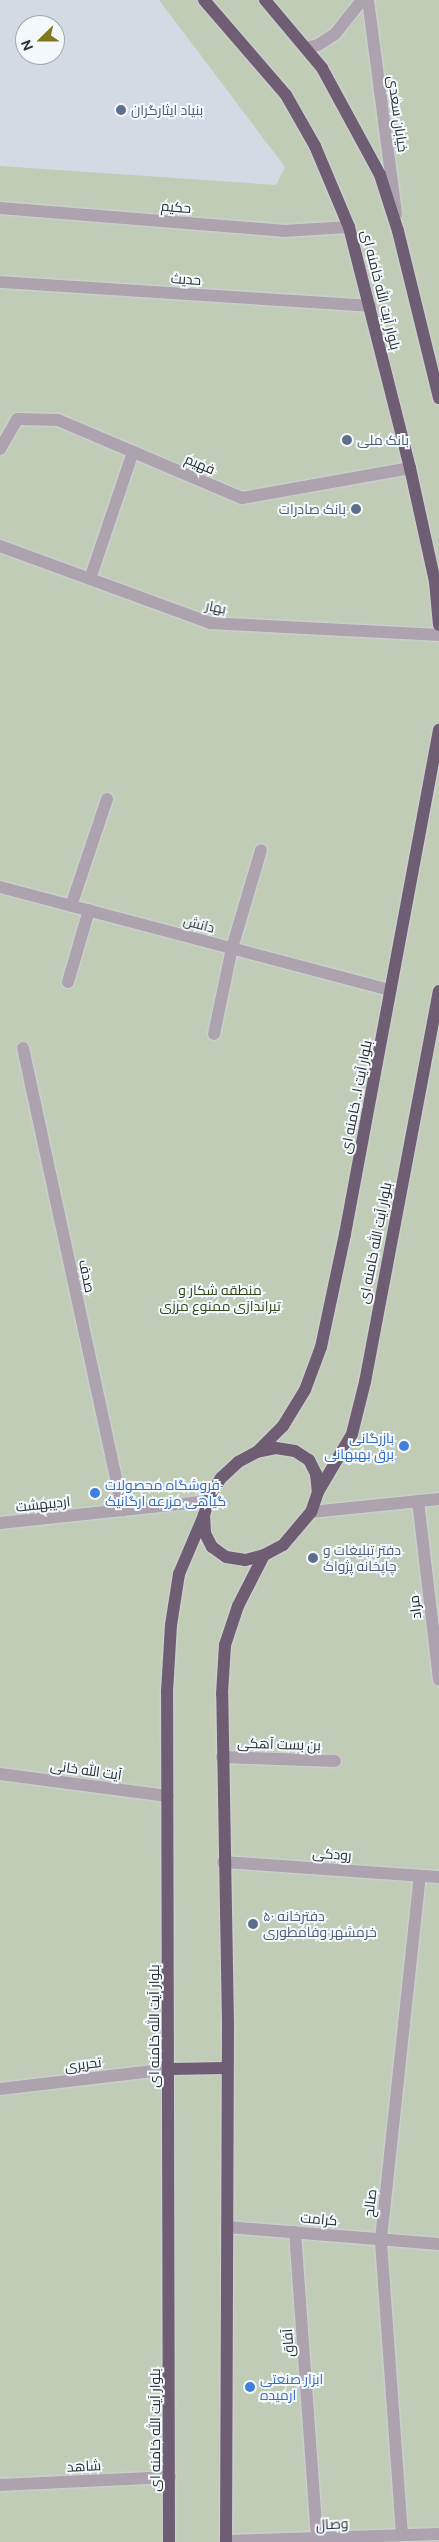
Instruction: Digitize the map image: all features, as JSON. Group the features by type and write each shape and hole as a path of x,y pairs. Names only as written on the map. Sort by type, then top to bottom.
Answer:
{"main road":[{"name":"بلوار آیت الله خامنه ای","path":"204,0 286,95 315,146 349,227 410,468 435,582 439,625"},
{"path":"265,0 322,68 352,119 380,176 398,231 436,374 439,398"},
{"name":"بلوار آیت ا.. خامنه ای","path":"257,1452 283,1426 305,1390 320,1347 391,990 439,730"},
{"name":"بلوار آیت الله خامنه ای","path":"318,1492 352,1434 363,1390 439,991"},
{"path":"276,1448 309,1460 316,1474 318,1492 311,1512 283,1545 264,1555 245,1560 226,1557 212,1547 205,1533 204,1515 208,1501 221,1478 238,1462 257,1452 276,1448"},
{"name":"بلوار آیت الله خامنه ای","path":"169,2542 170,2069 167,1692 171,1625 180,1574 204,1515"},
{"path":"226,2542 227,2227 222,1757 225,1646 238,1606 264,1555"},
{"path":"170,2069 226,2068"}],"street":[{"path":"305,48 335,34 352,17 362,0"},
{"name":"خیابان سعدی","path":"368,0 398,231"},
{"name":"حکیم","path":"0,208 284,231 349,227"},
{"name":"حدیث","path":"0,282 370,306"},
{"name":"فهیم","path":"0,449 17,419 58,420 242,498 410,468"},
{"path":"90,579 133,452"},
{"name":"بهار","path":"0,546 210,624 439,635"},
{"path":"71,906 107,800"},
{"path":"214,1034 232,948 261,850"},
{"name":"دانش","path":"0,887 391,990"},
{"path":"68,982 88,910"},
{"name":"صدف","path":"23,1048 122,1510"},
{"path":"311,1512 439,1499"},
{"name":"اردیبهشت","path":"0,1523 208,1501"},
{"name":"مراد","path":"418,1501 439,1680"},
{"name":"بن بست آهکی","path":"222,1757 335,1761"},
{"name":"آیت الله خانی","path":"0,1774 168,1796"},
{"name":"رودکی","path":"223,1862 439,1877"},
{"name":"صالح","path":"402,2535 381,2239 420,1876"},
{"name":"تحریری","path":"0,2089 170,2069"},
{"name":"کرامت","path":"227,2227 439,2244"},
{"name":"آفاق","path":"295,2232 317,2541"},
{"name":"شاهد","path":"0,2486 170,2477"},
{"name":"وصال","path":"226,2542 317,2541 439,2534"}],"green space":[{"name":"منطقه شکار و تیراندازی ممنوع مرزی","path":"0,0 439,0 439,2542 0,2542"}],"building":[{"name":"بنیاد ایثارگران","path":"0,0 159,0 285,167 276,185 0,166"}],"place":[{"name":"بنیاد ایثارگران","path":"121,110"},
{"name":"بانک ملی","path":"347,440"},
{"name":"بانک صادرات","path":"356,509"},
{"name":"بازرگانی برق بهبهانی","path":"404,1446"},
{"name":"فروشگاه محصولات گیاهی مزرعه ارگانیک","path":"95,1493"},
{"name":"دفتر تبلیغات و چاپخانه پژواک","path":"313,1558"},
{"name":"دفترخانه ۵۰ خرمشهر وفامطوری","path":"253,1924"},
{"name":"ابزار صنعتی ارمیده","path":"250,2387"}]}
